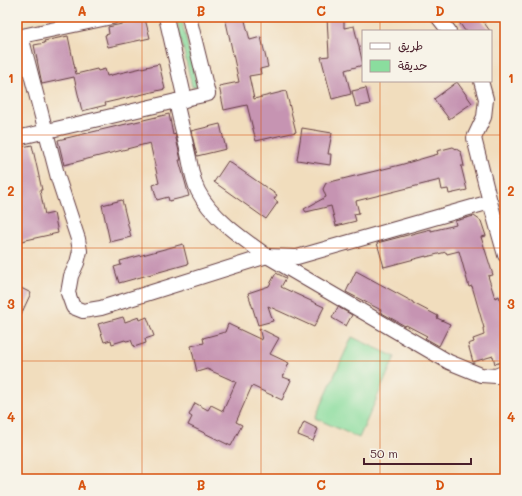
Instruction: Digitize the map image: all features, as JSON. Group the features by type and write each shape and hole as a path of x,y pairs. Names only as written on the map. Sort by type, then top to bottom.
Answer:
{"street":[{"path":"112,17 19,36 58,178 79,245 80,251 77,263 71,276 68,293 73,307 83,311 101,308 267,256 297,258 490,202"},
{"path":"166,17 194,178 198,191 219,218 267,256 453,364 481,375 496,376 505,372"},
{"path":"17,138 208,94 189,17"},
{"path":"438,17 448,30"},
{"path":"481,82 486,99 484,117 474,138 505,255"}],"green space":[{"path":"176,17 181,17 197,86 192,87"},
{"path":"352,337 395,357 359,438 315,418"}],"building":[{"path":"225,17 244,17 250,40 261,37 268,67 260,69 261,74 249,76 254,99 286,91 296,132 256,141 247,105 224,110 219,86 239,82"},
{"path":"327,17 344,17 344,28 354,26 362,60 362,65 345,70 351,94 332,99 321,57 329,56"},
{"path":"467,17 480,17 489,30 464,30 459,22"},
{"path":"145,19 150,38 108,47 105,35 109,34 108,27"},
{"path":"68,36 76,74 97,69 98,71 105,69 107,76 159,64 165,89 105,103 106,105 82,111 74,77 42,84 34,45 45,43 44,41"},
{"path":"457,82 472,103 449,119 434,99"},
{"path":"366,88 370,104 356,107 352,91"},
{"path":"169,114 189,196 169,201 168,197 157,200 153,185 159,183 150,143 64,165 58,140"},
{"path":"220,124 226,149 197,156 191,131"},
{"path":"302,128 332,133 328,154 331,154 330,165 297,160"},
{"path":"32,145 42,190 40,190 45,215 54,213 58,233 17,242 17,148"},
{"path":"453,147 461,152 464,166 461,166 467,190 449,194 448,189 442,190 440,180 356,201 359,213 354,214 356,221 336,226 331,206 306,212 304,209 326,197 323,189 326,183 400,165 438,154 437,151"},
{"path":"228,161 277,195 274,199 278,202 266,219 214,182"},
{"path":"122,200 131,237 110,242 102,205"},
{"path":"474,216 481,221 486,236 481,237 493,275 488,276 495,298 499,296 505,318 505,361 495,364 493,356 473,362 468,344 474,342 473,339 484,335 484,328 472,286 469,287 459,251 426,256 384,267 377,243 431,229 431,231 456,225 455,221"},
{"path":"183,244 188,264 119,283 114,267 121,265 120,261"},
{"path":"356,271 450,324 439,346 425,338 427,336 406,325 405,326 380,312 381,310 346,292"},
{"path":"276,273 286,278 281,287 324,307 314,327 268,306 273,321 258,325 248,293 269,286"},
{"path":"17,286 31,293 17,323"},
{"path":"338,307 352,315 346,326 332,318"},
{"path":"123,317 125,322 139,317 140,320 147,317 154,336 145,339 146,343 134,347 131,340 125,340 112,344 111,340 104,342 98,324"},
{"path":"228,324 262,340 259,328 279,338 270,354 289,363 283,377 291,380 282,400 252,386 236,422 242,425 231,446 188,425 192,417 189,415 195,403 208,410 211,405 223,411 236,382 207,369 197,372 191,346 204,343 203,338 225,332"},
{"path":"304,422 318,429 313,441 298,435"}]}
